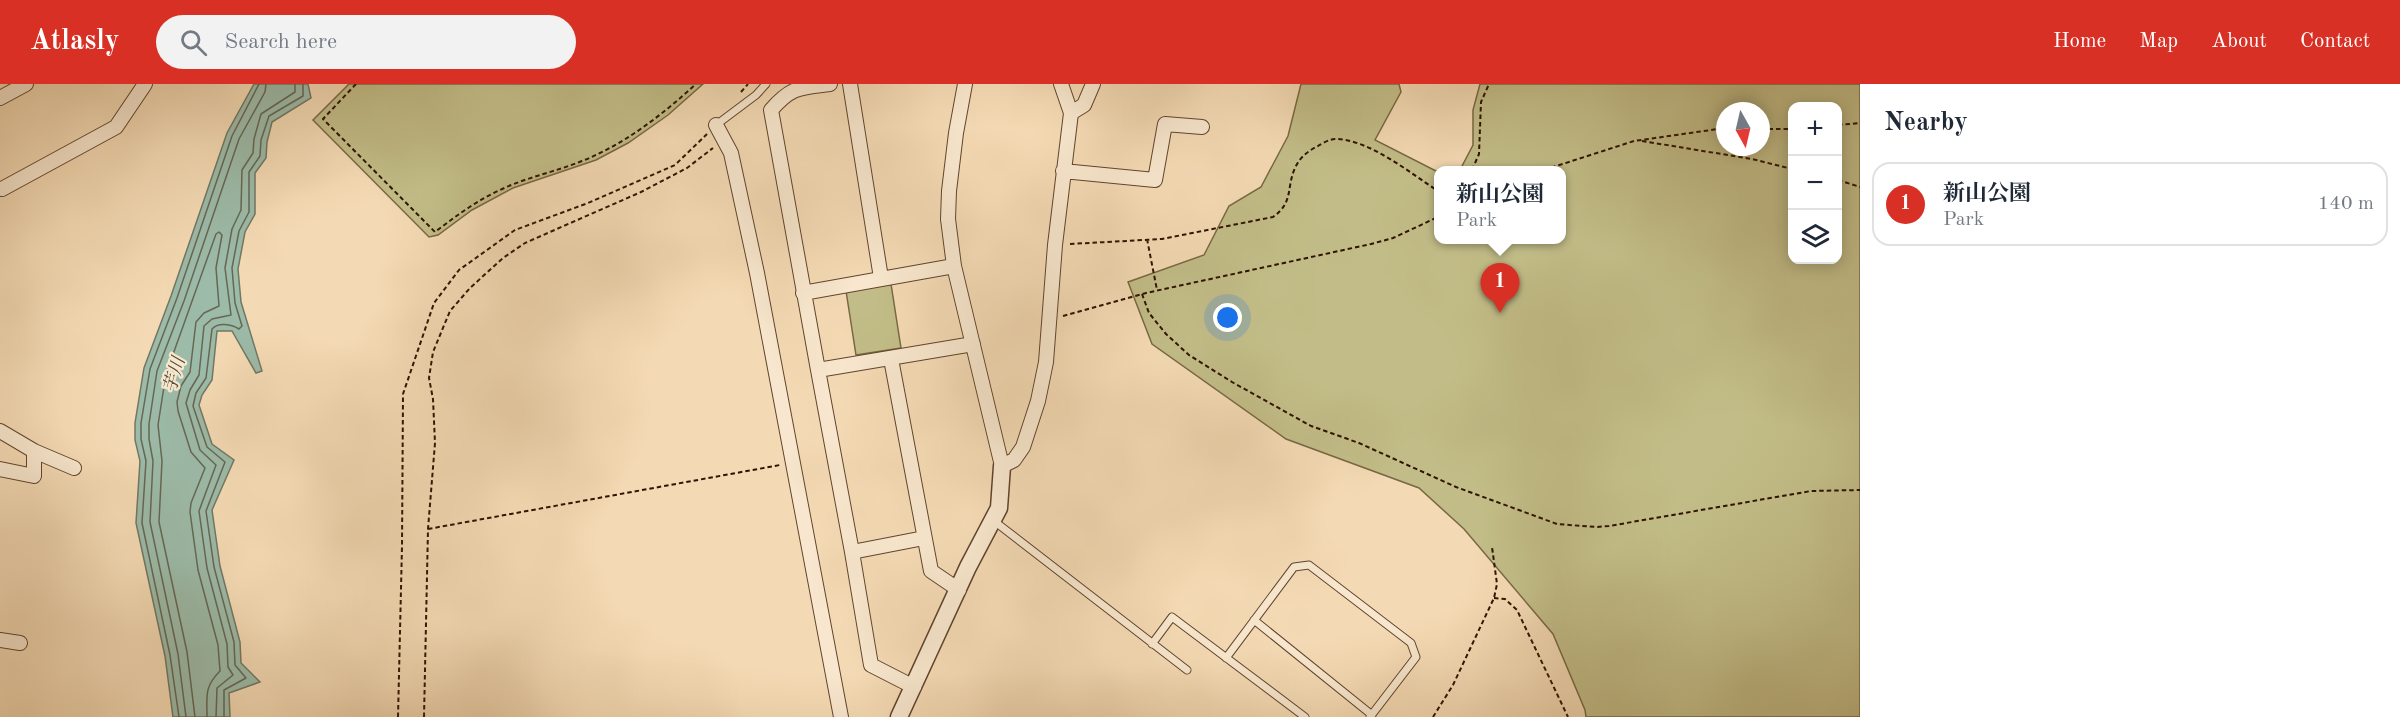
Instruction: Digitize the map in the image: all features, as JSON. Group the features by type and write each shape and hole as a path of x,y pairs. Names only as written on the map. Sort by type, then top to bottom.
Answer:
{"street":[{"path":"0,98 26,84"},
{"path":"0,203 1,187 116,127 145,84"},
{"path":"830,84 800,88 786,93 771,110 871,665 914,687"},
{"path":"850,84 881,278"},
{"path":"899,717 968,567 999,508 1002,466 954,266 948,219 949,191 965,84"},
{"path":"1002,466 1014,460 1023,447 1038,401 1046,362 1055,245 1071,113 1061,84"},
{"path":"1071,113 1084,105 1093,84"},
{"path":"1063,171 1155,180 1165,124 1202,127"},
{"path":"716,125 731,153 758,273 841,717"},
{"path":"803,293 954,266"},
{"path":"818,370 973,344"},
{"path":"891,359 931,571 959,590"},
{"path":"0,431 34,451 74,468"},
{"path":"0,469 34,476 34,451"},
{"path":"852,552 924,538"},
{"path":"0,640 20,643"}],"lane":[{"path":"716,125 756,95 766,84"},
{"path":"994,521 1187,670"},
{"path":"1226,658 1254,620 1294,567 1309,565 1411,643 1416,657 1371,716 1254,620"},
{"path":"1152,644 1172,617 1305,717"}],"path":[{"path":"356,84 323,119 435,232 464,209 501,189 583,161 616,145 662,114 696,84"},
{"path":"1474,166 1479,154 1481,102 1489,84"},
{"path":"1842,125 1860,123"},
{"path":"424,717 428,529 435,443 434,399 429,378 433,352 450,311 470,288 503,258 525,243 632,196 687,168 714,147 716,125"},
{"path":"398,717 403,394 434,303 459,270 515,230 675,165 716,125"},
{"path":"1558,166 1640,140 1716,129"},
{"path":"1770,129 1788,129"},
{"path":"1055,245 1162,239 1273,217 1283,210 1287,202 1292,174 1299,160 1311,150 1333,139 1360,142 1434,188"},
{"path":"1640,140 1752,159 1788,168"},
{"path":"1842,181 1860,187"},
{"path":"1049,316 1076,314 1142,294 1371,244 1434,219"},
{"path":"1147,239 1157,291"},
{"path":"1142,294 1149,313 1166,334 1189,355 1301,421 1329,434 1359,442 1456,487 1557,524 1609,526 1810,491 1860,490"},
{"path":"428,529 792,463"},
{"path":"1432,717 1453,685 1494,598 1497,584 1492,547"},
{"path":"1494,598 1505,599 1517,610 1568,717"}],"shaded area":[{"path":"349,84 703,84 668,115 628,143 596,160 513,188 472,210 438,235 429,237 313,120"},
{"path":"1301,84 1399,84 1401,92 1375,140 1434,170 1434,244 1566,244 1566,166 1462,166 1473,145 1473,110 1480,84 1860,84 1860,717 1586,717 1553,634 1464,529 1419,488 1286,439 1152,344 1128,282 1204,255 1229,206 1261,187 1288,136"},
{"path":"891,284 901,348 856,355 846,291"}],"water":[{"name":"芋川","path":"254,84 308,84 311,98 272,122 266,158 255,173 255,214 245,232 238,269 241,302 262,371 256,373 232,331 217,331 212,380 202,395 199,405 212,444 234,460 212,510 220,566 240,642 241,663 260,682 229,693 230,717 173,717 165,656 136,523 140,461 135,440 135,423 144,368 227,133"}],"place":[{"name":"新山公園","path":"1500,313"}]}
